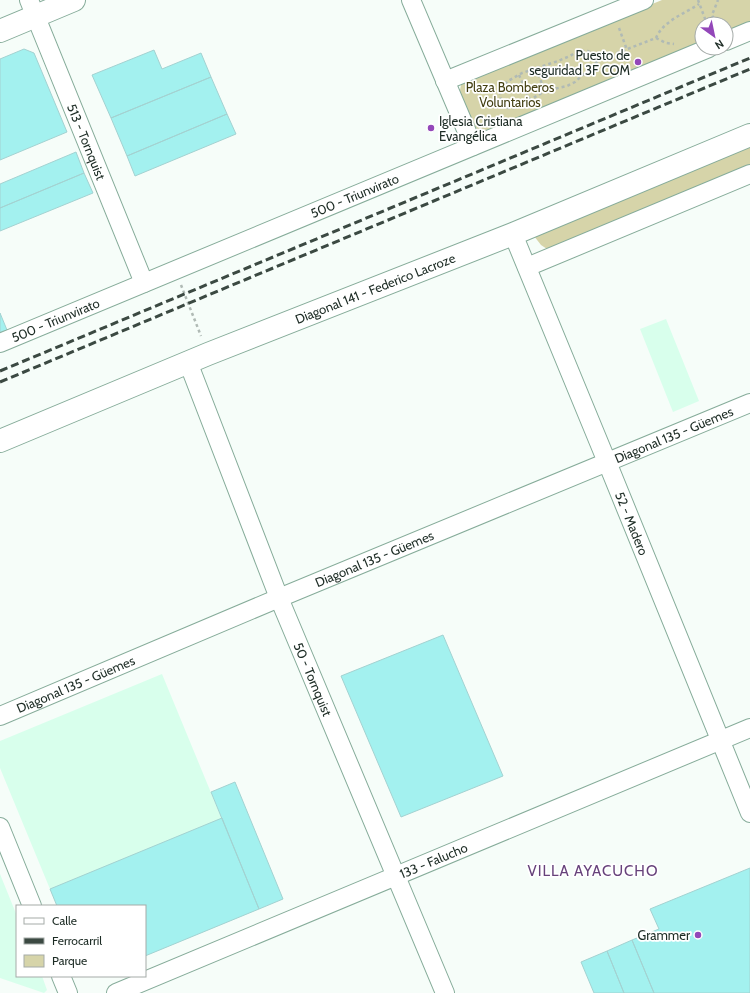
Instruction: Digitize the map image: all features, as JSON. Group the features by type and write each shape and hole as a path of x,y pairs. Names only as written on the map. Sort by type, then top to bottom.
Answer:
{"street":[{"path":"0,31 32,8 74,0"},
{"path":"411,0 473,146"},
{"path":"445,82 644,0"},
{"name":"513 - Tornquist","path":"32,8 144,283"},
{"path":"734,38 750,31"},
{"name":"500 - Triunvirato","path":"0,343 694,54"},
{"name":"Diagonal 141 - Federico Lacroze","path":"0,441 198,358 513,234 750,135"},
{"path":"527,267 750,174"},
{"name":"52 - Madero","path":"513,234 608,462 750,813"},
{"name":"50 - Tornquist","path":"198,358 280,598 445,993"},
{"name":"Diagonal 135 - Güemes","path":"0,716 750,402"},
{"name":"133 - Falucho","path":"116,993 750,728"},
{"path":"0,827 32,905"},
{"path":"61,977 68,993"}],"path":[{"path":"698,0 704,16"},
{"path":"712,16 718,0"},
{"path":"599,60 588,51 578,51 564,59 536,68 519,75 502,86 500,93 501,100 508,108 513,108 530,101 546,91 567,86 574,82 599,60 656,38 658,32 664,26 699,4"},
{"path":"614,12 627,50"},
{"path":"536,68 546,91"},
{"path":"519,75 530,101"},
{"path":"174,270 189,303 198,358"}],"shaded area":[{"path":"666,319 699,401 673,412 640,329"},
{"path":"162,674 259,909 146,956 146,905 57,905 0,768 0,741"},
{"path":"0,874 16,914 16,977 42,977 47,990 44,993 0,978"}],"green space":[{"name":"Plaza Bomberos Voluntarios","path":"662,0 750,0 750,28 734,35 734,16 694,16 694,51 483,134 475,127 461,96 461,85 465,81"},
{"path":"750,140 750,165 547,249 541,245 534,236"}],"building":[{"path":"24,49 34,53 67,132 0,160 0,59"},
{"path":"154,50 162,69 201,53 211,77 111,118 92,75"},
{"path":"211,77 227,114 127,156 111,118"},
{"path":"227,114 236,134 135,176 127,156"},
{"path":"76,152 84,173 0,208 0,184"},
{"path":"84,173 93,193 0,231 0,208"},
{"path":"0,313 7,330 0,332"},
{"path":"443,635 503,776 401,817 341,676"},
{"path":"235,782 283,899 259,909 211,792"},
{"path":"222,818 259,909 146,956 146,905 57,905 50,889"},
{"name":"Grammer","path":"750,868 750,993 654,993 632,940 659,929 650,909"},
{"path":"632,940 654,993 624,993 607,951"},
{"path":"607,951 624,993 594,993 581,962"}],"railway":[{"path":"0,371 750,58"},
{"path":"0,382 750,69"}],"place":[{"name":"Puesto de seguridad 3F COM","path":"638,62"},
{"name":"Iglesia Cristiana Evangélica","path":"431,128"},
{"name":"Grammer","path":"698,935"}],"district":[{"name":"VILLA AYACUCHO","path":"593,871"}]}
